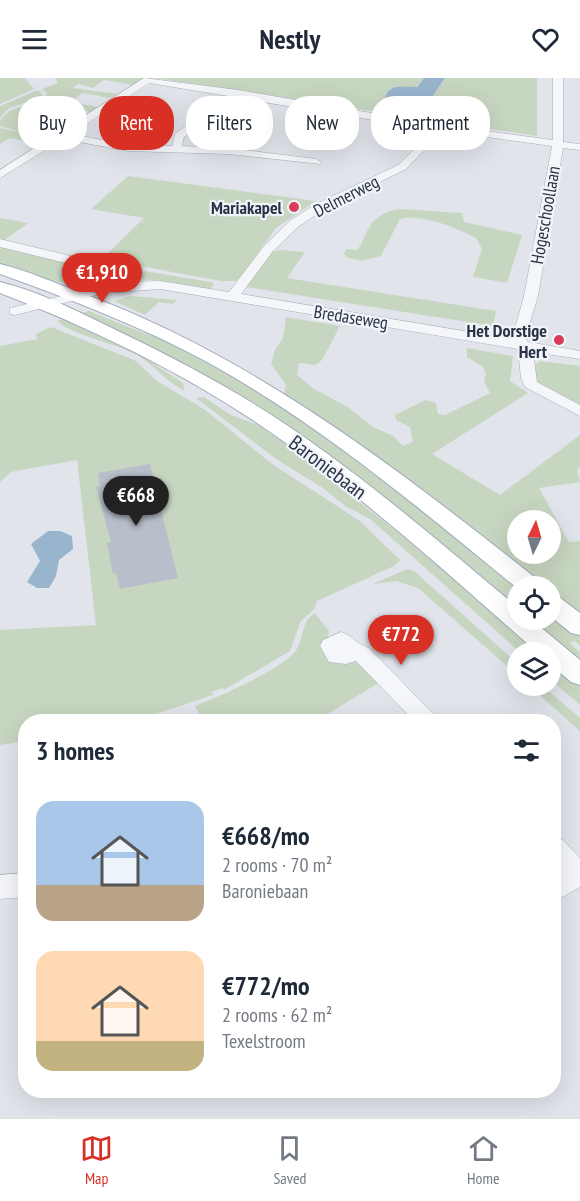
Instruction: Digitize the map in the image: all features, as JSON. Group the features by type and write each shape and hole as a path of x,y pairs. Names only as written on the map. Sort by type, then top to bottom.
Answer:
{"main road":[{"path":"0,269 77,295"},
{"path":"0,286 46,304"},
{"name":"Baroniebaan","path":"77,295 182,342 292,405 414,494 517,576"},
{"name":"Baroniebaan","path":"46,304 160,358 267,422 326,464 442,555 580,675"},
{"path":"561,612 580,627"}],"street":[{"name":"Hogeschoollaan","path":"526,347 518,338 531,296 558,145 558,78"},
{"path":"87,118 144,81 152,80 371,116"},
{"path":"176,150 179,136 238,93"},
{"path":"490,135 580,147"},
{"path":"87,140 128,148 228,151 316,162"},
{"path":"0,175 38,150"},
{"name":"Delmerweg","path":"232,297 269,246 294,224 318,207 374,183 402,166 418,150"},
{"path":"0,243 104,268 114,273 121,285"},
{"name":"Bredaseweg","path":"15,311 121,285 160,285 580,355"},
{"path":"526,347 530,384 580,411"},
{"path":"350,652 362,654 422,714"},
{"path":"561,855 578,873 561,885"},
{"path":"0,887 18,886"}],"green space":[{"path":"0,78 25,78 34,89 18,96 0,104"},
{"path":"55,78 154,78 142,79 133,85 104,80 93,88 78,84 73,88 117,94 114,96 82,93 78,96 46,96 47,93 42,89 58,83"},
{"path":"155,78 424,78 416,87 394,88 386,96 371,96 371,111 359,109 359,96 285,98"},
{"path":"445,78 537,78 537,136 490,129 490,96 433,96"},
{"path":"38,90 43,95 42,96 24,96"},
{"path":"18,98 18,105 9,108 0,118 0,106"},
{"path":"87,105 98,107 87,111"},
{"path":"18,108 18,131 0,126 0,120 9,111"},
{"path":"0,128 18,132 18,140 10,138 0,144"},
{"path":"128,176 316,201 276,228 238,281 221,281 102,259 144,218 91,209"},
{"path":"402,209 462,213 464,222 522,235 507,283 473,277 482,249 476,238 449,226 418,218 400,219 381,256 361,261 346,257 344,253 347,249 356,250 360,246 376,219 385,213"},
{"path":"0,218 28,223 5,240 0,240"},
{"path":"0,247 108,273 109,276 107,280 90,282 52,281 0,265"},
{"path":"280,250 305,252 287,278 496,311 493,326 246,287 266,253"},
{"path":"107,265 214,284 210,290 163,281 128,278"},
{"path":"131,296 177,300 173,304 159,302 145,315 114,301"},
{"path":"89,311 162,338 261,391 440,518 512,576 507,576 507,603 373,493 82,313"},
{"path":"286,317 340,326 322,360 315,365 299,363 297,375 314,389 348,407 373,427 393,436 403,446 413,442 410,427 396,420 395,415 425,400 436,403 438,414 445,415 490,393 484,382 486,373 483,367 467,357 467,348 513,356 510,381 528,393 432,454 500,495 580,435 580,466 577,469 580,482 539,488 551,510 507,510 507,558 366,450 284,394 286,385 271,364 275,350 283,338"},
{"path":"65,318 140,355 183,383 184,391 133,353 81,334 57,321"},
{"path":"51,327 136,361 157,381 204,409 272,464 360,521 400,560 394,566 317,601 314,609 301,621 290,651 224,690 222,688 212,692 213,695 155,714 18,714 18,742 0,745 0,630 96,625 77,460 11,472 0,482 0,346 37,339 36,334"},
{"path":"540,361 580,366 580,405 546,387 543,389 534,380 536,364"},
{"path":"204,397 231,415 258,425 286,444 394,529 507,624 507,630 514,630 528,642 509,642 370,519 345,506 323,488 276,459 196,398"},
{"path":"561,528 569,542 580,541 580,615 561,599 561,576 531,576 515,564 561,564"},
{"path":"407,569 414,571 507,654 507,666 418,588 396,581 373,584"},
{"path":"315,613 329,631 328,638 380,682 327,714 199,714 195,706 247,683 275,668 294,653 310,617"},
{"path":"561,616 580,632 580,645 574,641 570,643 580,652 580,664 561,648 561,642 554,642 539,630 561,630"},
{"path":"561,671 580,687 580,705 561,689"},
{"path":"540,696 555,696 580,718 580,731"}],"water":[{"path":"424,78 445,78 433,96 386,96 394,88 417,87"},
{"path":"48,531 60,531 72,536 73,549 59,560 56,576 49,588 37,588 27,582 40,561 31,544"}],"building":[{"path":"150,464 178,578 120,589 116,573 113,574 107,543 111,542 96,487 100,486 98,473"}],"place":[{"name":"Mariakapel","path":"294,207"},
{"name":"Het Dorstige Hert","path":"559,340"}]}
